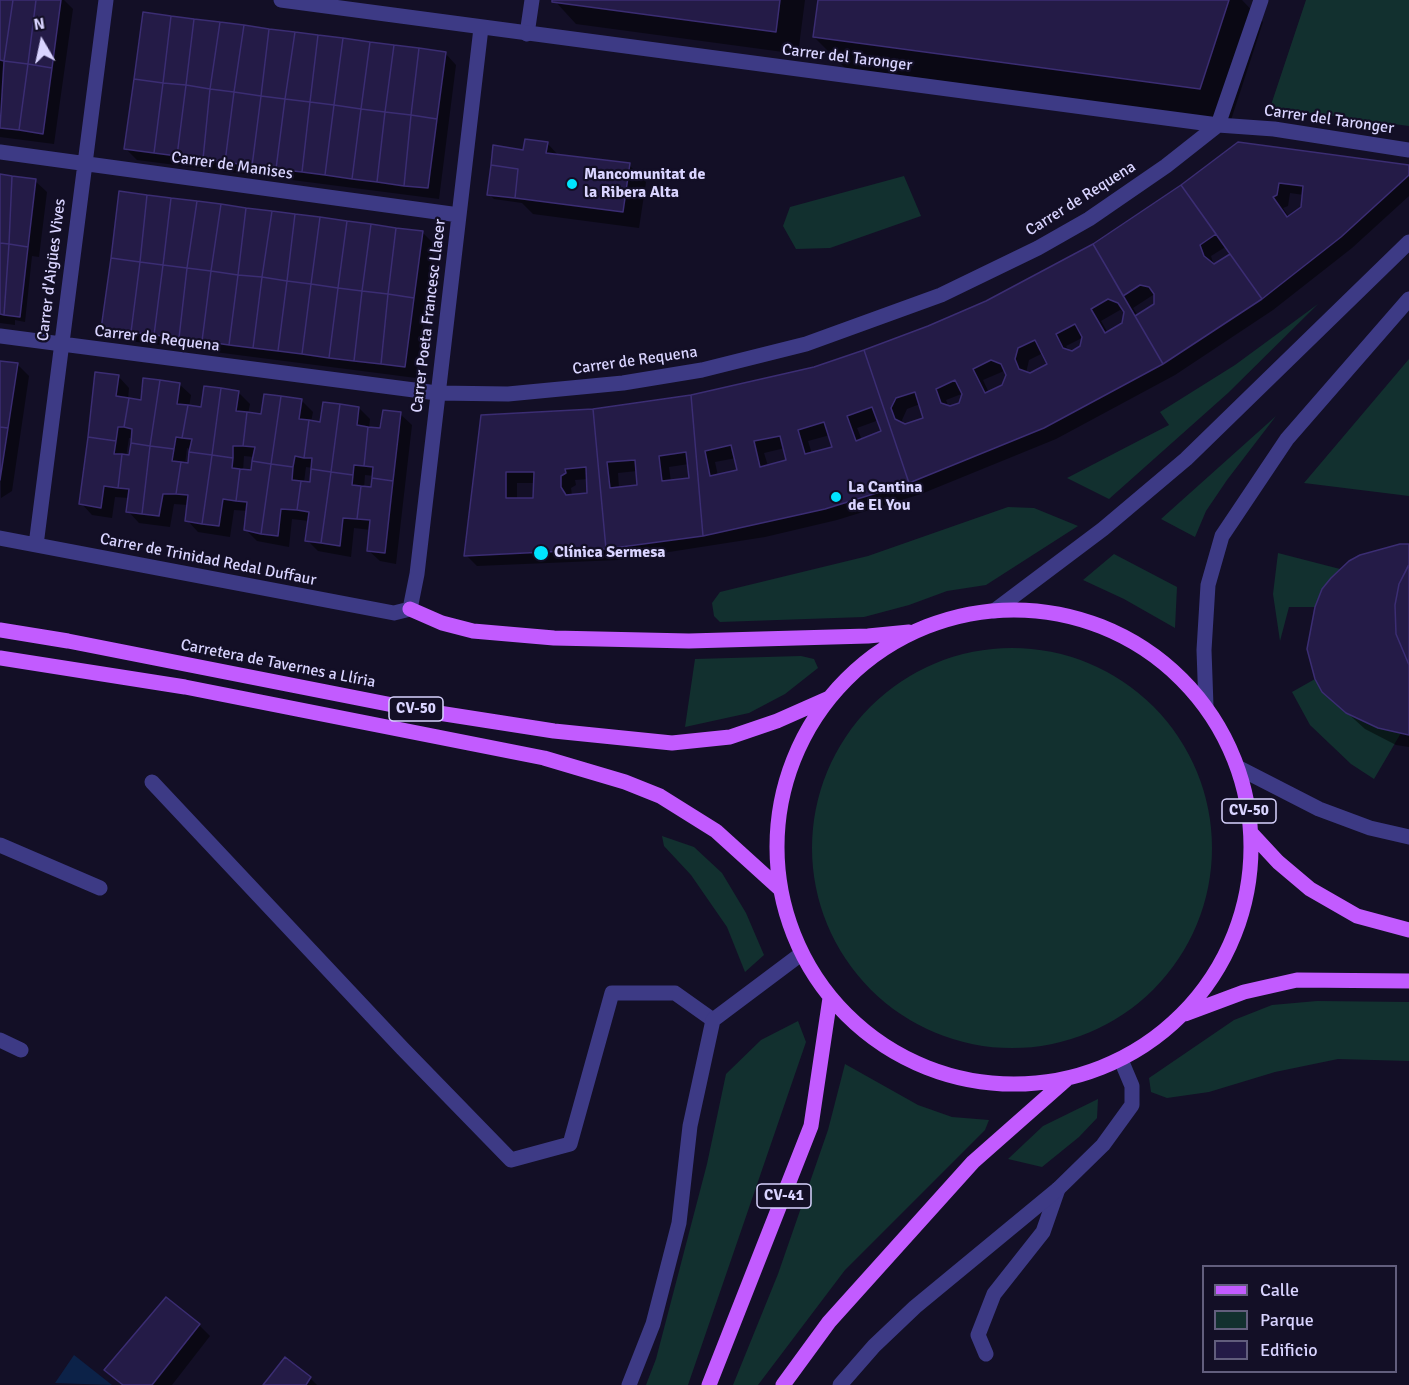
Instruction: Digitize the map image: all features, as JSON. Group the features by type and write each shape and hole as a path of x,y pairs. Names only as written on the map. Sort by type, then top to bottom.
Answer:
{"main road":[{"path":"410,609 442,623 473,631 555,638 689,641 868,636 915,632"},
{"name":"CV-50","path":"994,611 1035,611 1075,618 1122,636 1148,651 1179,676 1206,706 1239,768 1248,800 1252,834 1250,884 1237,932 1215,976 1183,1016 1154,1040 1121,1060 1067,1079 1002,1085 937,1072 878,1043 830,998 801,954 788,922 780,889 776,856 777,822 794,756 810,726 829,698 868,660 915,632 954,618 994,611"},
{"name":"Carretera de Tavernes a Llíria","path":"0,630 68,641 413,709 554,731 672,743 730,737 777,721 829,698"},
{"name":"CV-50","path":"0,658 185,687 544,758 625,782 660,796 716,831 780,889"},
{"name":"CV-50","path":"1252,834 1278,862 1310,889 1357,916 1409,930"},
{"name":"CV-50","path":"1183,1016 1244,992 1297,980 1409,981"},
{"name":"CV-41","path":"709,1385 812,1126 830,998"},
{"path":"783,1385 829,1322 973,1162 1067,1079"}],"street":[{"name":"Carrer d'Aigües Vives","path":"36,545 83,164 106,0"},
{"name":"Carrer del Taronger","path":"281,0 1218,125 1274,129 1409,150"},
{"path":"527,34 532,0"},
{"path":"1218,125 1262,0"},
{"name":"Carrer Poeta Francesc Llacer","path":"410,609 417,574 481,28"},
{"name":"Carrer de Requena","path":"0,336 437,393 508,394 660,378 762,356 848,331 941,295 1038,248 1124,195 1218,125"},
{"name":"Carrer de Manises","path":"0,152 459,215"},
{"path":"994,611 1103,529 1186,459 1409,242"},
{"path":"1206,706 1204,650 1207,601 1210,573 1222,536 1287,439 1409,299"},
{"name":"Carrer de Trinidad Redal Duffaur","path":"0,538 393,613 410,609"},
{"path":"1239,768 1319,809 1370,828 1409,837"},
{"path":"152,782 402,1048 511,1160 570,1144 612,993 675,993 713,1020"},
{"path":"0,845 72,874 100,888"},
{"path":"629,1385 653,1324 679,1223 690,1125 713,1020 801,954"},
{"path":"0,1040 21,1050"},
{"path":"840,1385 874,1346 915,1307 1058,1189 1103,1145 1132,1105 1132,1086 1121,1060"},
{"path":"986,1354 978,1335 994,1294 1043,1232 1058,1189"}],"green space":[{"path":"1306,0 1409,0 1409,126 1270,108"},
{"path":"904,176 921,216 830,248 796,249 783,226 790,207"},
{"path":"1318,304 1228,393 1109,499 1067,478 1169,425 1160,412 1235,365"},
{"path":"1409,359 1409,496 1304,483"},
{"path":"1276,416 1206,511 1195,537 1161,519"},
{"path":"1008,507 1034,508 1078,526 986,585 947,591 909,605 864,617 720,622 714,616 712,603 720,592 868,556"},
{"path":"1278,553 1340,569 1322,589 1315,607 1289,607 1280,641 1273,594"},
{"path":"1114,554 1177,587 1175,628 1124,599 1083,580"},
{"path":"1012,648 1051,652 1088,663 1123,682 1153,707 1178,737 1197,772 1208,809 1212,848 1208,887 1197,924 1178,959 1153,989 1123,1014 1088,1033 1051,1044 1012,1048 973,1044 936,1033 901,1014 871,989 846,959 827,924 816,887 812,848 816,809 827,772 846,737 871,707 901,682 936,663 973,652"},
{"path":"801,656 814,659 818,668 785,694 749,713 685,727 695,659"},
{"path":"1315,679 1346,713 1378,728 1401,733 1374,779 1351,764 1310,725 1292,692"},
{"path":"662,836 694,847 722,873 746,913 764,955 745,972 727,927 691,875 664,846"},
{"path":"1317,1001 1409,1002 1409,1061 1338,1059 1275,1072 1209,1092 1167,1098 1151,1092 1149,1078 1234,1020 1272,1005"},
{"path":"798,1021 806,1042 688,1385 646,1385 656,1359 707,1164 726,1074 761,1040"},
{"path":"845,1064 918,1105 952,1117 989,1120 985,1130 845,1270 758,1385 733,1385 778,1274 828,1130"},
{"path":"1098,1099 1097,1118 1079,1137 1042,1167 1008,1159 1043,1126"}],"water":[{"path":"74,1355 112,1385 55,1383"}],"building":[{"path":"0,0 13,0 4,61 0,60"},
{"path":"13,0 36,0 28,64 4,61"},
{"path":"36,0 61,0 52,68 28,64"},
{"path":"552,0 780,0 776,32 552,2"},
{"path":"818,0 1229,0 1200,89 813,37"},
{"path":"143,12 171,16 163,83 134,79"},
{"path":"171,16 194,19 186,85 163,83"},
{"path":"194,19 220,22 210,89 186,85"},
{"path":"220,22 244,25 234,92 210,89"},
{"path":"244,25 269,29 261,96 234,92"},
{"path":"269,29 295,32 285,99 261,96"},
{"path":"295,32 318,35 310,102 285,99"},
{"path":"318,35 343,38 334,105 310,102"},
{"path":"343,38 370,42 361,109 334,105"},
{"path":"370,42 394,45 385,112 361,109"},
{"path":"394,45 419,48 411,115 385,112"},
{"path":"419,48 446,52 437,119 411,115"},
{"path":"4,61 28,64 19,130 0,128"},
{"path":"28,64 52,68 43,134 19,130"},
{"path":"134,79 163,83 154,153 124,149"},
{"path":"163,83 186,85 177,156 154,153"},
{"path":"186,85 210,89 203,159 177,156"},
{"path":"210,89 234,92 225,162 203,159"},
{"path":"234,92 261,96 252,166 225,162"},
{"path":"261,96 285,99 276,169 252,166"},
{"path":"285,99 310,102 302,172 276,169"},
{"path":"310,102 334,105 325,175 302,172"},
{"path":"334,105 361,109 352,179 325,175"},
{"path":"361,109 385,112 377,182 352,179"},
{"path":"385,112 411,115 404,186 377,182"},
{"path":"411,115 437,119 428,188 404,186"},
{"name":"Mancomunitat de la Ribera Alta","path":"525,139 548,142 546,153 630,163 623,212 515,198 518,169 491,165 493,145 523,150"},
{"path":"1238,142 1409,165 1409,175 1341,237 1262,299 1181,185","holes":["1279,183 1303,186 1301,207 1287,217 1273,197 1277,195"]},
{"path":"491,165 518,169 515,198 487,195"},
{"path":"0,174 12,176 9,244 0,243"},
{"path":"12,176 36,179 28,247 9,244"},
{"path":"1181,185 1216,234 1200,245 1204,256 1214,264 1230,254 1262,299 1163,364 1135,316 1154,304 1154,294 1149,287 1140,285 1123,296 1093,244"},
{"path":"119,191 147,195 140,262 111,258"},
{"path":"147,195 171,198 163,265 140,262"},
{"path":"171,198 197,201 187,268 163,265"},
{"path":"197,201 221,204 211,271 187,268"},
{"path":"221,204 246,208 238,275 211,271"},
{"path":"246,208 272,211 262,277 238,275"},
{"path":"272,211 295,214 287,281 262,277"},
{"path":"295,214 320,217 311,284 287,281"},
{"path":"320,217 347,221 338,288 311,284"},
{"path":"347,221 371,224 362,291 338,288"},
{"path":"371,224 396,228 388,294 362,291"},
{"path":"396,228 423,231 414,298 388,294"},
{"path":"0,243 9,244 4,315 0,314"},
{"path":"9,244 28,247 20,317 4,315"},
{"path":"1093,244 1163,364 1044,428 909,483 864,350 986,301","holes":["1108,299 1118,303 1124,312 1122,323 1105,333 1091,309","1075,324 1082,337 1080,346 1072,351 1063,348 1056,334","1035,340 1047,364 1030,373 1019,369 1015,359 1018,348","991,360 1001,364 1006,375 1002,385 985,393 973,369","955,380 962,394 959,403 950,406 941,403 936,389","915,392 923,418 905,424 895,419 891,408 896,398"]},
{"path":"111,258 140,262 131,332 101,329"},
{"path":"140,262 163,265 154,335 131,332"},
{"path":"163,265 187,268 179,338 154,335"},
{"path":"187,268 211,271 202,341 179,338"},
{"path":"211,271 238,275 229,345 202,341"},
{"path":"238,275 262,277 253,348 229,345"},
{"path":"262,277 287,281 278,351 253,348"},
{"path":"287,281 311,284 302,354 278,351"},
{"path":"311,284 338,288 329,358 302,354"},
{"path":"338,288 362,291 354,361 329,358"},
{"path":"362,291 388,294 381,364 354,361"},
{"path":"388,294 414,298 405,367 381,364"},
{"path":"864,350 909,483 825,509 703,536 691,395 814,367","holes":["872,407 881,431 856,441 847,416","824,422 832,447 805,454 798,430","780,436 786,460 760,467 754,441","731,445 737,470 710,476 705,451"]},
{"path":"0,361 18,363 8,428 0,427"},
{"path":"95,372 119,375 116,396 129,398 124,427 118,427 116,441 88,437"},
{"path":"143,378 160,380 150,446 131,443 132,429 124,427 129,398 141,400"},
{"path":"160,380 180,383 177,404 188,405 182,438 176,437 174,449 150,446"},
{"path":"204,386 221,388 212,455 189,452 192,439 182,438 188,405 201,407"},
{"path":"221,388 239,391 236,411 247,412 243,446 233,446 233,458 212,455"},
{"path":"264,394 281,396 271,464 252,461 255,447 243,446 247,412 261,414"},
{"path":"691,395 703,536 606,549 593,409","holes":["686,452 689,478 662,481 659,456","635,460 637,485 610,488 607,462"]},
{"path":"281,396 302,399 299,419 309,420 304,458 295,456 293,467 271,464"},
{"path":"323,402 340,404 331,472 311,469 312,458 304,458 309,420 320,422"},
{"path":"340,404 359,407 357,425 368,427 364,466 354,465 353,475 331,472"},
{"path":"593,409 606,549 464,556 481,415","holes":["586,467 587,493 566,495 561,487 561,476 566,473 565,469","506,472 534,472 533,498 506,498"]},
{"path":"383,410 401,412 393,481 372,478 373,467 364,466 368,427 380,428"},
{"path":"0,427 8,428 0,480"},
{"path":"88,437 116,441 114,454 122,454 118,488 104,486 101,508 79,504"},
{"path":"131,443 150,446 142,514 126,512 129,489 118,488 122,454 129,455"},
{"path":"150,446 174,449 172,461 181,462 176,494 163,494 159,516 142,514"},
{"path":"189,452 212,455 202,524 185,521 188,495 176,494 181,462 188,463"},
{"path":"212,455 233,458 232,468 240,469 236,501 223,499 219,526 202,524"},
{"path":"252,461 271,464 261,534 244,530 247,502 236,501 240,469 251,470"},
{"path":"271,464 293,467 292,480 301,481 297,510 281,509 278,536 261,534"},
{"path":"311,469 331,472 321,543 305,541 309,512 297,510 301,481 310,482"},
{"path":"331,472 353,475 352,485 361,486 357,519 343,518 340,546 321,543"},
{"path":"372,478 393,481 385,553 367,551 370,520 357,519 361,486 371,487"},
{"path":"1400,544 1409,544 1409,565 1399,584 1395,605 1396,634 1409,665 1409,735 1378,728 1346,713 1322,692 1315,679 1307,649 1315,607 1322,589 1331,578 1349,561 1360,555"},
{"path":"1409,565 1409,665 1396,634 1395,605 1399,584"},
{"path":"166,1297 200,1324 152,1385 123,1385 104,1370"},
{"path":"285,1357 311,1377 306,1385 263,1385"}],"place":[{"name":"Mancomunitat de la Ribera Alta","path":"572,184"},
{"name":"La Cantina de El You","path":"836,497"},
{"name":"Clínica Sermesa","path":"541,553"}]}
